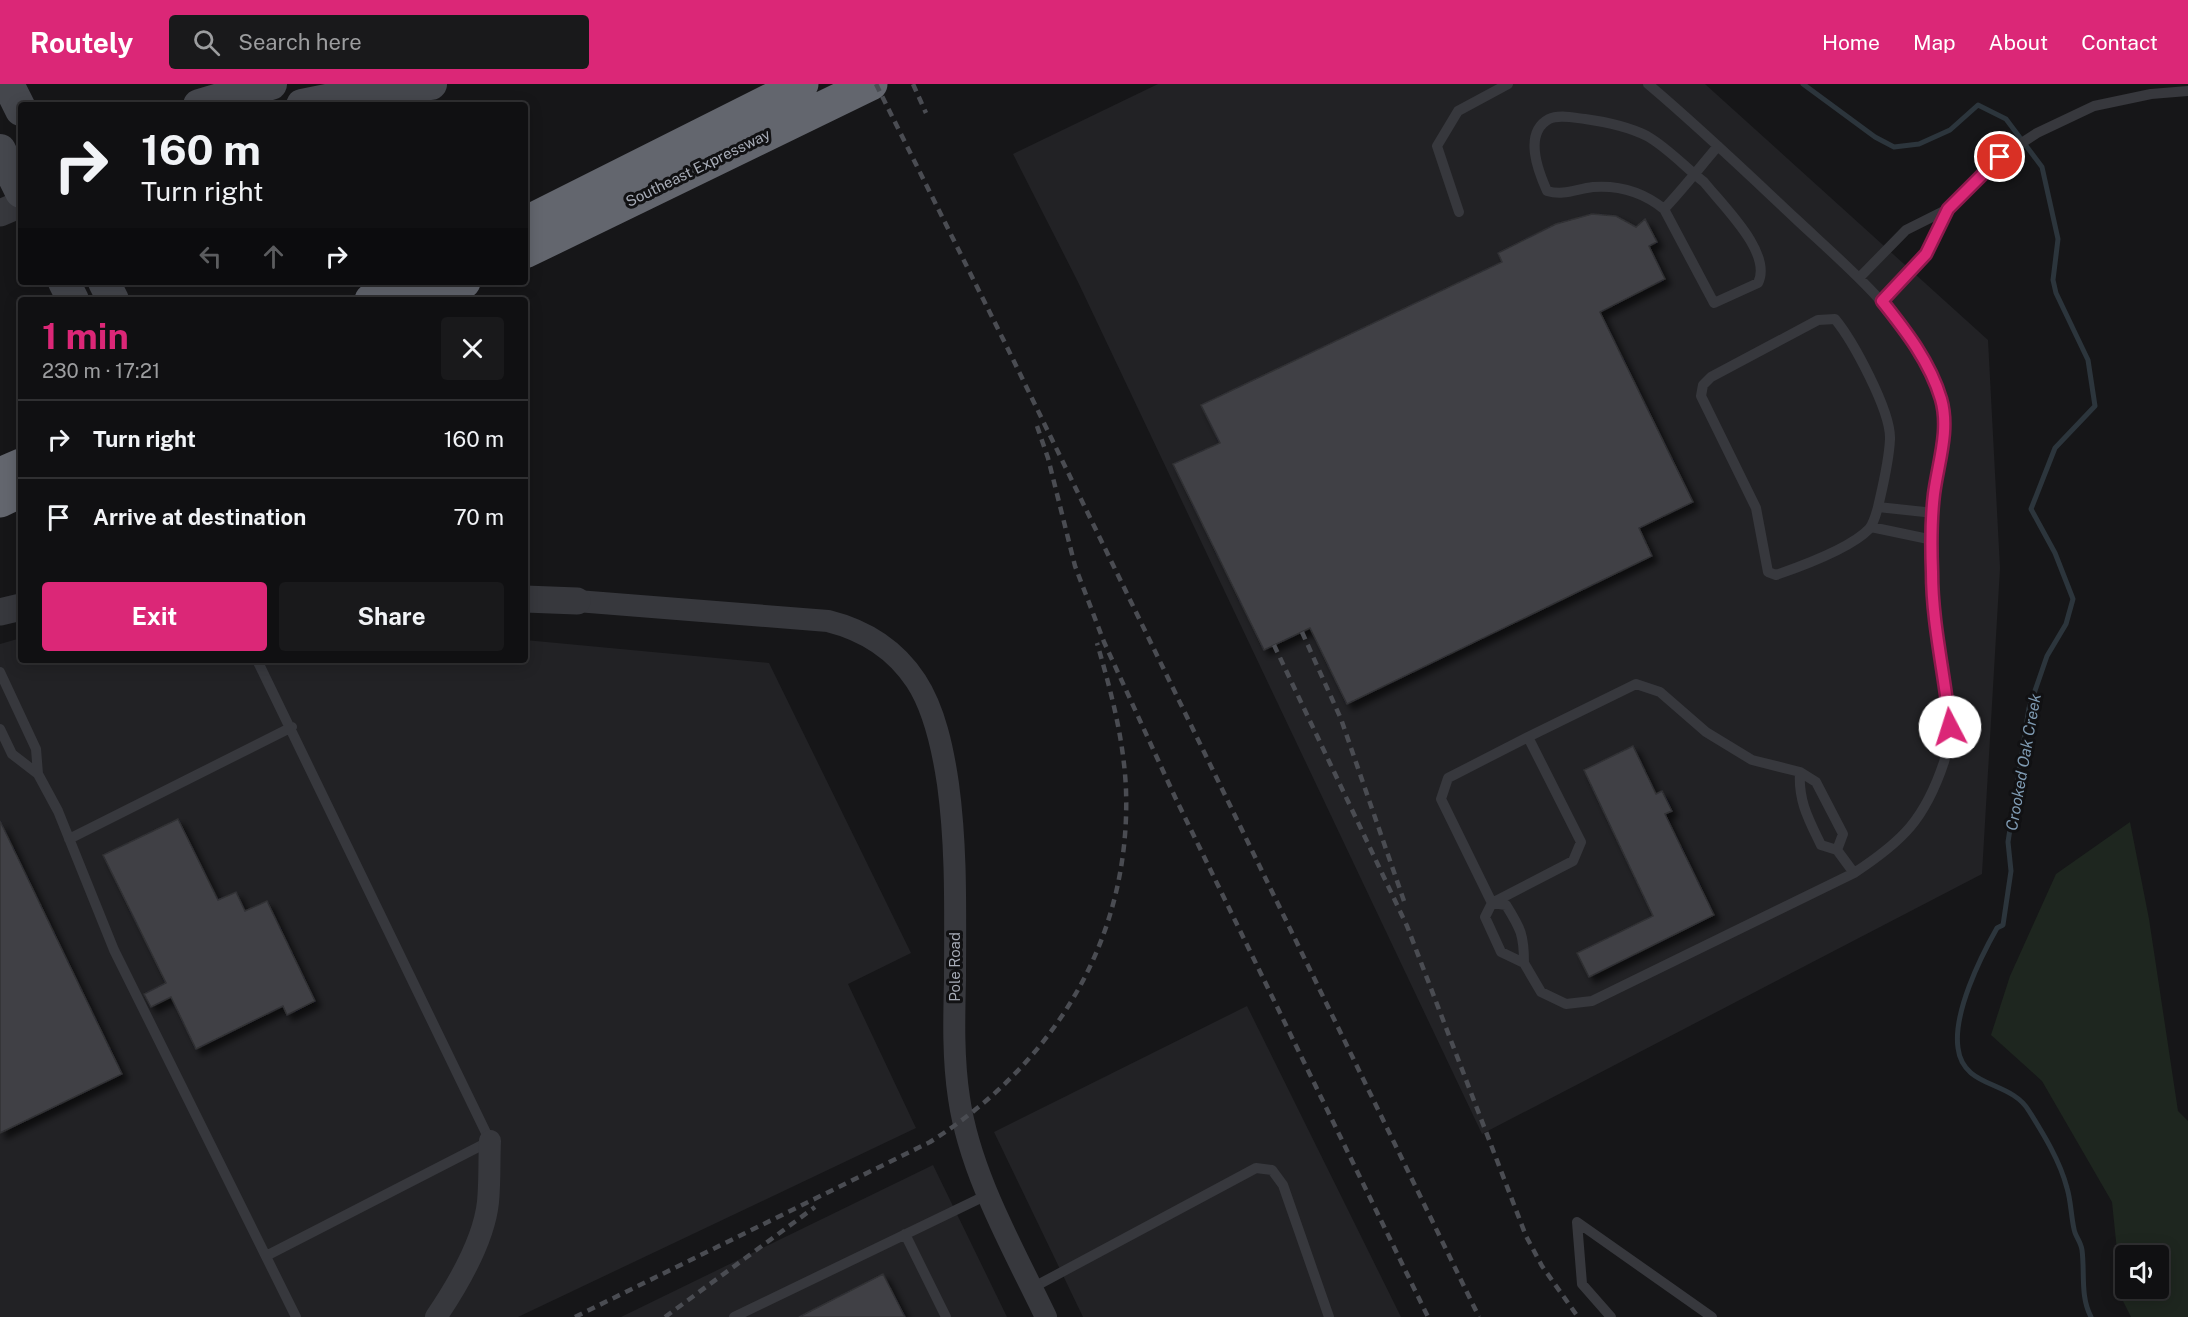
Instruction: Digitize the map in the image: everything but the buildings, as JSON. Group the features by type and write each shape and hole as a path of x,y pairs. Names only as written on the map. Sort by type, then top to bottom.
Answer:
{"highway":[{"name":"Southeast Expressway","path":"528,221 802,84"},
{"name":"Southeast Expressway","path":"528,251 871,84"},
{"path":"377,297 400,285"},
{"path":"433,297 458,285"},
{"path":"0,474 18,466"},
{"path":"0,501 18,492"}],"main road":[{"path":"8,84 18,104"},
{"path":"209,102 271,84"},
{"path":"317,102 361,93 432,84"},
{"path":"0,150 15,186"}],"street":[{"path":"0,213 15,186"},
{"path":"528,599 577,601"},
{"name":"Pole Road","path":"577,601 809,618 860,631 873,638 902,663 921,691 939,736 954,829 954,1053 959,1098 968,1136 989,1194 1046,1317"},
{"path":"0,612 18,608"},
{"path":"436,1317 459,1280 474,1248 488,1204 490,1141"}],"lane":[{"path":"1459,212 1437,146 1458,111 1508,84"},
{"path":"1492,903 1506,905 1518,924 1524,939 1524,963 1541,992 1566,1004 1592,1001 1854,873 1889,850 1913,826 1932,794 1945,759 1950,727 1933,602 1934,497 1944,420 1941,400 1926,364 1911,339 1882,301 1718,146 1648,84"},
{"path":"1858,278 1906,230 1948,209 2000,157 2037,133 2094,106 2151,94 2188,91"},
{"path":"1564,117 1612,122 1648,136 1704,182 1758,252 1763,273 1758,283 1714,303 1664,209 1650,197 1626,188 1594,187 1559,195 1546,191 1538,170 1534,144 1539,129 1549,119 1564,117"},
{"path":"1664,209 1718,146"},
{"path":"1882,301 1926,254 1948,209"},
{"path":"1835,319 1847,333 1887,416 1890,438 1878,507 1871,527 1858,538 1791,570 1776,575 1768,572 1756,508 1701,396 1703,385 1711,377 1818,320 1835,319"},
{"path":"1878,507 1934,513"},
{"path":"1871,527 1933,540"},
{"path":"258,663 490,1141 266,1256"},
{"path":"0,672 36,749 38,774 58,811 114,950 296,1317"},
{"path":"1492,903 1441,799 1448,778 1636,684 1660,692 1707,732 1752,760 1800,772 1816,782 1843,834 1837,850"},
{"path":"69,839 291,728"},
{"path":"0,729 12,754 38,774"},
{"path":"1524,963 1501,952 1485,917 1492,903 1573,861 1581,842 1528,737"},
{"path":"1800,772 1799,790 1803,808 1821,845 1837,850 1854,873"},
{"path":"1032,1288 1256,1168 1272,1170 1283,1185 1329,1317"},
{"path":"734,1317 989,1194"},
{"path":"1611,1317 1582,1284 1577,1222 1712,1317"},
{"path":"905,1234 946,1317"}],"shaded area":[{"path":"1158,84 1705,84 1988,340 2000,568 1982,874 1482,1134 1078,282 1013,154"},
{"path":"18,639 18,663 528,663 528,640 769,663 911,953 848,984 916,1128 518,1317 0,1317 0,644"},
{"path":"2130,822 2149,919 2178,1111 2188,1121 2188,1317 2131,1317 2122,1299 2169,1299 2169,1245 2116,1245 2112,1202 2042,1081 1991,1035 2010,976 2056,874"},
{"path":"1247,1006 1401,1317 1083,1317 994,1132"},
{"path":"933,1165 1007,1317 621,1317"}],"waterway":[{"name":"Crooked Oak Creek","path":"1803,84 1875,137 1894,147 1919,144 1950,130 1978,105 2006,119 2042,167 2058,239 2053,280 2056,293 2088,360 2095,406 2055,448 2031,509 2055,553 2073,599 2066,624 2047,656 2029,708 2008,842 2011,871 2003,925 1997,928 1969,986 1960,1019 1958,1048 1962,1061 1969,1071 2021,1101 2035,1120 2056,1158 2067,1188 2075,1232 2081,1247 2085,1301 2091,1317"}],"railway":[{"path":"876,84 1006,345 1479,1317"},
{"path":"913,84 926,113"},
{"path":"1037,426 1048,458 1075,566 1104,642 1175,797 1428,1317"},
{"path":"1302,632 1341,719 1405,904"},
{"path":"575,1317 930,1142 974,1111 1014,1075 1048,1036 1076,993 1099,946 1115,897 1124,845 1126,790 1123,753 1112,697 1097,643"},
{"path":"1274,645 1407,926 1526,1236 1542,1266 1578,1317"},
{"path":"665,1317 815,1207"}],"route":[{"path":"1950,727 1933,602 1932,570 1934,497 1944,420 1941,400 1926,364 1911,339 1882,301 1926,254 1948,209 2000,157"}]}
